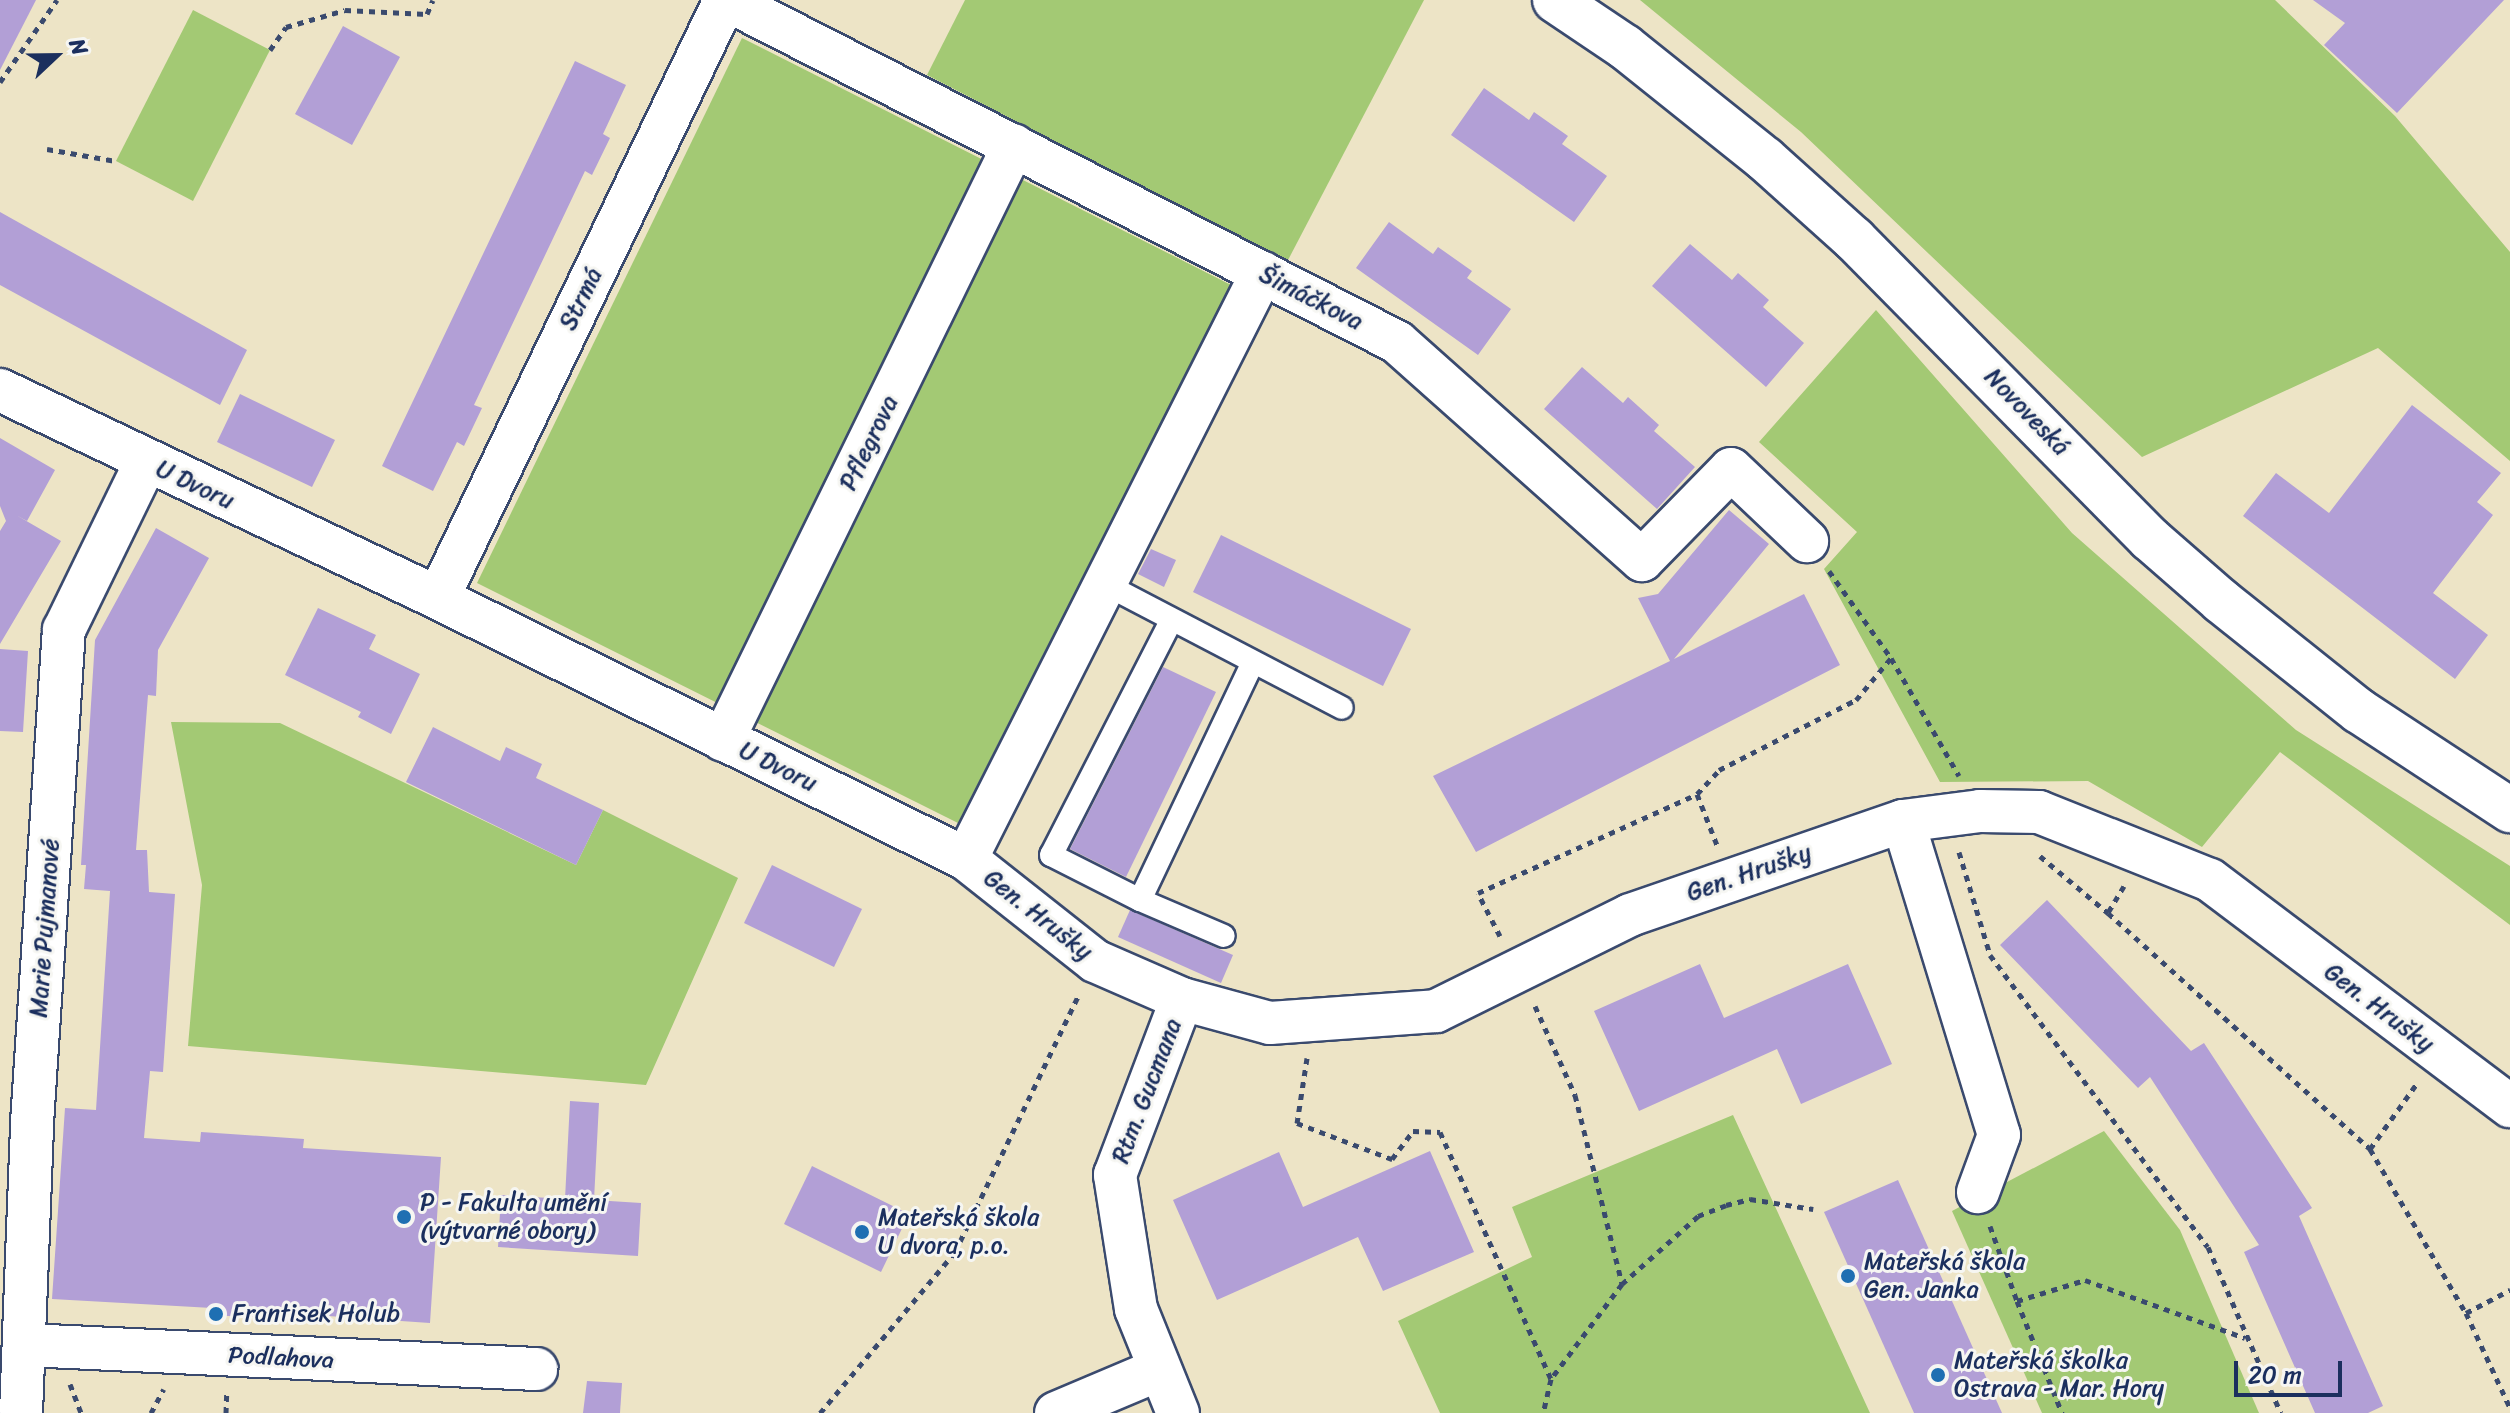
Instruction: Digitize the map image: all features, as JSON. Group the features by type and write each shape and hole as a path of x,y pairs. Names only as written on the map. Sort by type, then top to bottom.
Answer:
{"street":[{"name":"Šimáčkova","path":"726,0 1397,342 1642,560 1731,469 1807,541"},
{"name":"Strmá","path":"438,598 726,0"},
{"name":"Novoveská","path":"1555,0 1636,56 1843,229 2150,539 2221,601 2359,711 2510,810"},
{"name":"Pflegrova","path":"723,740 1014,145"},
{"path":"966,859 1262,273"},
{"name":"U Dvoru","path":"0,390 146,462 438,598 966,859"},
{"name":"Marie Pujmanové","path":"21,1413 27,1345 16,1122 64,630 146,462"},
{"name":"Gen. Hrušky","path":"966,859 1095,961 1182,999 1270,1023 1436,1011 1630,915 1903,821 1980,811 2039,812 2146,851 2210,880 2510,1106"},
{"path":"1903,821 1999,1135 1978,1192"},
{"name":"Rtm. Gucmana","path":"1178,1413 1158,1370 1136,1309 1115,1175 1182,999"},
{"name":"Podlahova","path":"27,1345 536,1369"},
{"path":"1056,1413 1158,1370"}],"lane":[{"path":"1105,584 1342,708"},
{"path":"1171,621 1051,855 1140,900 1224,936"},
{"path":"1140,900 1253,662"}],"path":[{"path":"0,82 57,0"},
{"path":"270,50 286,27 345,10 427,14 433,0"},
{"path":"47,149 116,161"},
{"path":"1807,541 1891,658"},
{"path":"1697,794 1731,879"},
{"path":"1955,838 1990,955 2208,1247 2281,1413"},
{"path":"2108,913 2146,851"},
{"path":"2038,855 2108,913 2370,1149 2466,1313 2510,1408"},
{"path":"820,1413 955,1252 1095,961"},
{"path":"1313,1020 1297,1123 1392,1159 1413,1131 1440,1132 1551,1379 1543,1413"},
{"path":"2370,1149 2439,1053"},
{"path":"1978,1192 2062,1413"},
{"path":"1622,1284 1660,1246 1712,1210 1750,1199 1813,1209"},
{"path":"2017,1301 2085,1280 2246,1339"},
{"path":"2466,1313 2510,1290"}],"green space":[{"path":"965,0 1424,0 1287,262 927,75"},
{"path":"1640,0 2275,0 2395,116 2510,252 2510,461 2378,348 2142,457 1801,132"},
{"path":"193,10 270,50 193,201 116,161"},
{"path":"742,38 1231,285 958,823 477,583"},
{"path":"1876,310 2072,533 2296,730 2510,866 2510,925 2280,752 2202,847 2088,781 1940,782 1824,569 1857,532 1759,442"},
{"path":"171,722 280,723 576,865 603,810 738,878 646,1085 188,1046 202,885"},
{"path":"1733,1115 1870,1413 1440,1413 1398,1321 1532,1257 1512,1207"},
{"path":"2104,1131 2180,1230 2259,1413 2042,1413 1952,1211"}],"building":[{"path":"0,0 36,0 0,70"},
{"path":"2313,0 2504,0 2397,113 2324,45 2345,23"},
{"path":"343,26 400,57 352,145 295,114"},
{"path":"575,61 626,85 603,134 610,138 592,175 585,171 474,405 482,408 464,446 457,442 433,491 382,466"},
{"path":"1484,88 1529,120 1534,112 1568,136 1562,144 1607,176 1574,222 1451,135"},
{"path":"0,212 247,350 220,405 0,285"},
{"path":"1389,222 1433,254 1438,247 1472,271 1467,278 1511,309 1478,355 1356,268"},
{"path":"1690,244 1732,280 1738,273 1769,300 1763,307 1804,343 1766,387 1652,286"},
{"path":"1582,367 1623,403 1628,397 1659,425 1654,431 1695,467 1657,509 1544,409"},
{"path":"240,394 335,440 312,487 217,442"},
{"path":"2412,405 2501,473 2477,502 2493,515 2433,593 2488,635 2455,679 2243,516 2276,473 2329,513"},
{"path":"0,438 55,470 27,521 16,515 61,541 0,644 0,531 6,521 0,506"},
{"path":"1729,510 1769,544 1674,659 1804,594 1840,665 1476,852 1433,776 1670,661 1638,598 1658,594"},
{"path":"156,528 209,558 158,650 156,696 148,695 136,850 147,850 149,892 175,894 163,1072 150,1071 144,1138 200,1142 201,1132 304,1139 303,1148 441,1157 430,1323 270,1312 270,1317 228,1316 211,1314 212,1308 52,1299 65,1108 96,1110 110,891 84,889 86,865 81,865 95,640"},
{"path":"1221,535 1411,629 1383,686 1193,592"},
{"path":"1151,549 1176,560 1164,587 1138,574"},
{"path":"318,608 376,635 369,649 420,674 391,734 358,717 361,712 285,675"},
{"path":"0,649 28,651 23,732 0,731"},
{"path":"1163,667 1216,692 1126,877 1070,849"},
{"path":"433,727 500,761 506,747 542,764 536,778 603,810 576,865 406,782"},
{"path":"772,865 862,909 834,967 744,923"},
{"path":"2047,900 2191,1051 2204,1043 2312,1208 2299,1216 2383,1406 2368,1413 2315,1413 2244,1252 2259,1245 2150,1077 2138,1088 2000,945"},
{"path":"1130,910 1233,955 1221,983 1118,937"},
{"path":"1700,964 1724,1018 1848,964 1892,1064 1801,1104 1777,1049 1639,1111 1594,1011"},
{"path":"570,1101 599,1103 594,1200 641,1203 638,1256 498,1247 501,1195 565,1199"},
{"path":"1430,1151 1474,1252 1383,1291 1358,1237 1217,1300 1173,1200 1279,1152 1303,1207"},
{"path":"812,1166 909,1214 881,1272 784,1224"},
{"path":"1898,1180 2002,1413 1914,1413 1824,1212"},
{"path":"587,1381 622,1383 620,1413 583,1413"}],"place":[{"name":"P - Fakulta umění (výtvarné obory)","path":"404,1217"},
{"name":"Mateřská škola U dvora, p.o.","path":"862,1232"},
{"name":"Mateřská škola Gen. Janka","path":"1848,1276"},
{"name":"Frantisek Holub","path":"216,1314"},
{"name":"Mateřská školka Ostrava - Mar. Hory","path":"1938,1375"}]}
